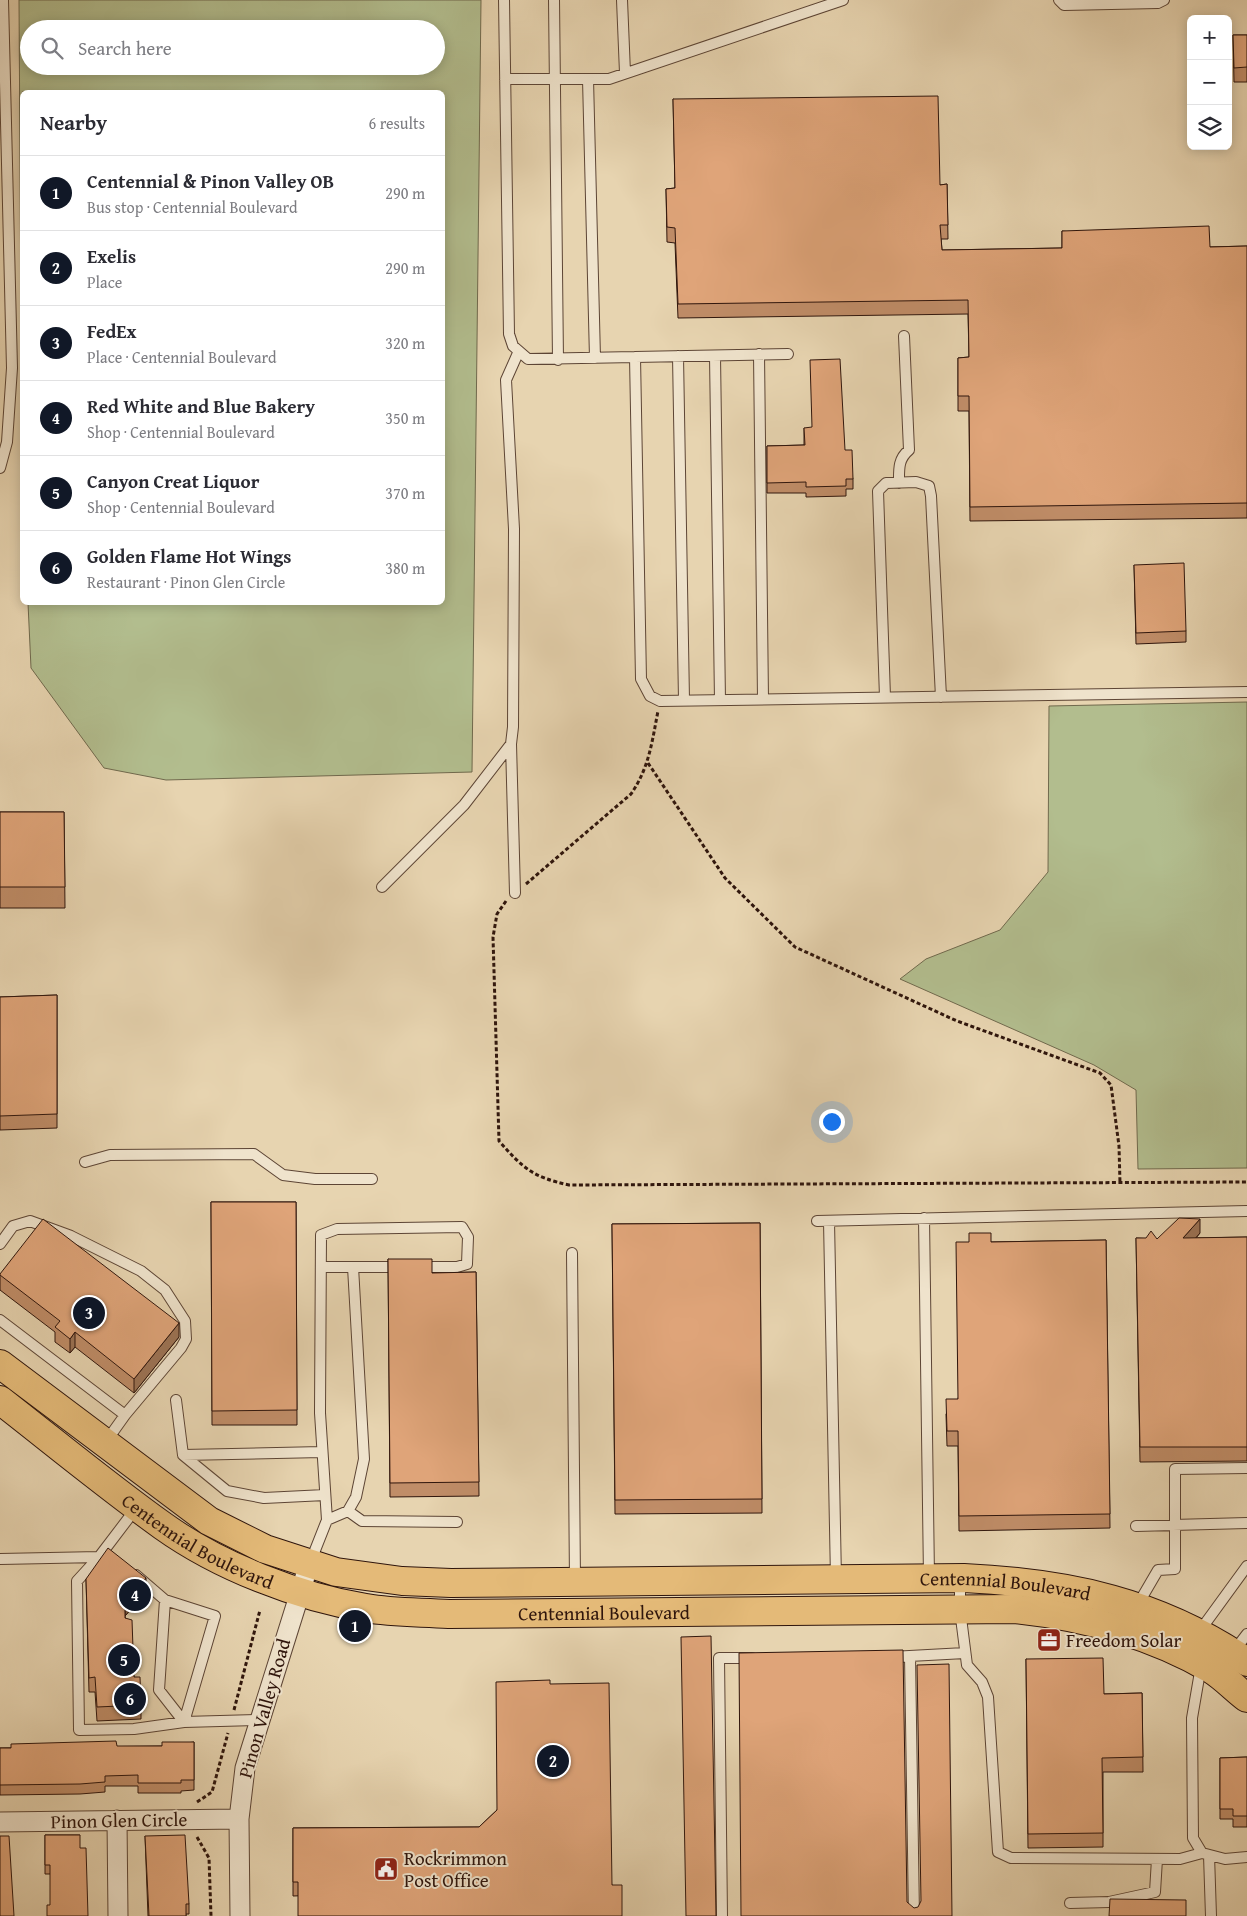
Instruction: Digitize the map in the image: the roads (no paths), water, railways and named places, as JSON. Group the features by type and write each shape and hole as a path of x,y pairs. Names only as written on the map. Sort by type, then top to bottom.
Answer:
{"main road":[{"name":"Centennial Boulevard","path":"0,1364 209,1520 265,1549 309,1564 344,1573 402,1581 451,1583 960,1578 1039,1584 1073,1589 1136,1607 1242,1650"},
{"name":"Centennial Boulevard","path":"0,1400 164,1527 202,1549 252,1575 299,1591 366,1608 449,1614 1014,1609 1059,1614 1111,1627 1144,1638 1211,1670 1247,1698"}],"street":[{"name":"Pinon Valley Road","path":"240,1916 239,1819 245,1768 258,1720 309,1564"},
{"name":"Pinon Glen Circle","path":"0,1822 239,1819"},
{"path":"117,1820 118,1916"}],"lane":[{"path":"0,468 7,442 12,368 3,165 3,0"},
{"path":"504,0 509,334 518,353 528,359 558,360 788,354"},
{"path":"554,0 558,360"},
{"path":"622,0 625,73"},
{"path":"505,79 609,79 843,0"},
{"path":"1059,0 1064,5 1158,4 1164,0"},
{"path":"588,79 595,358"},
{"path":"899,483 901,456 909,450 904,336"},
{"path":"515,893 511,744 514,727 514,529 506,380 518,353"},
{"path":"759,354 763,699"},
{"path":"678,356 684,700"},
{"path":"716,356 720,700"},
{"path":"635,357 641,679 650,696 660,701 1247,692"},
{"path":"884,697 878,491 886,483 916,482 929,486 931,496 941,697"},
{"path":"382,888 464,805 511,744"},
{"path":"84,1162 110,1155 254,1154 283,1176 315,1179 372,1179"},
{"path":"817,1221 1247,1211"},
{"path":"924,1218 929,1578"},
{"path":"0,1244 13,1226 30,1221 71,1236 141,1271 165,1290 185,1322 186,1338 181,1348 125,1415 105,1443"},
{"path":"829,1221 836,1580"},
{"path":"309,1564 327,1520 320,1413 321,1235 337,1229 462,1227 468,1237 467,1264 457,1267 321,1267"},
{"path":"572,1254 575,1582"},
{"path":"327,1520 348,1511 356,1497 364,1459 353,1267"},
{"path":"0,1320 125,1415"},
{"path":"176,1400 183,1456 227,1491 264,1498 326,1495"},
{"path":"183,1456 322,1452"},
{"path":"1136,1607 1158,1570 1175,1569 1175,1468 1247,1468"},
{"path":"137,1506 105,1553 77,1581 79,1730 134,1729 184,1722 258,1720"},
{"path":"348,1511 362,1521 457,1522"},
{"path":"1136,1526 1247,1523"},
{"path":"0,1559 105,1553"},
{"path":"1198,1633 1247,1566"},
{"path":"127,1568 165,1600 215,1616 184,1722"},
{"path":"960,1578 960,1609 967,1665 982,1682 988,1697 998,1852 1011,1858 1180,1859 1206,1854 1225,1858 1247,1857"},
{"path":"165,1600 160,1690 184,1722"},
{"path":"881,1657 965,1653"},
{"path":"910,1656 914,1916"},
{"path":"722,1916 719,1658 766,1658"},
{"path":"1201,1665 1192,1718 1193,1838 1206,1854 1211,1916"},
{"path":"1070,1903 1109,1902 1155,1892 1157,1859"}],"place":[{"name":"FedEx","path":"89,1313"},
{"name":"Red White and Blue Bakery","path":"135,1595"},
{"name":"Centennial & Pinon Valley OB","path":"355,1626"},
{"name":"Freedom Solar","path":"1049,1640"},
{"name":"Canyon Creat Liquor","path":"124,1660"},
{"name":"Golden Flame Hot Wings","path":"130,1699"},
{"name":"Exelis","path":"553,1761"},
{"name":"Rockrimmon Post Office","path":"386,1869"}]}
